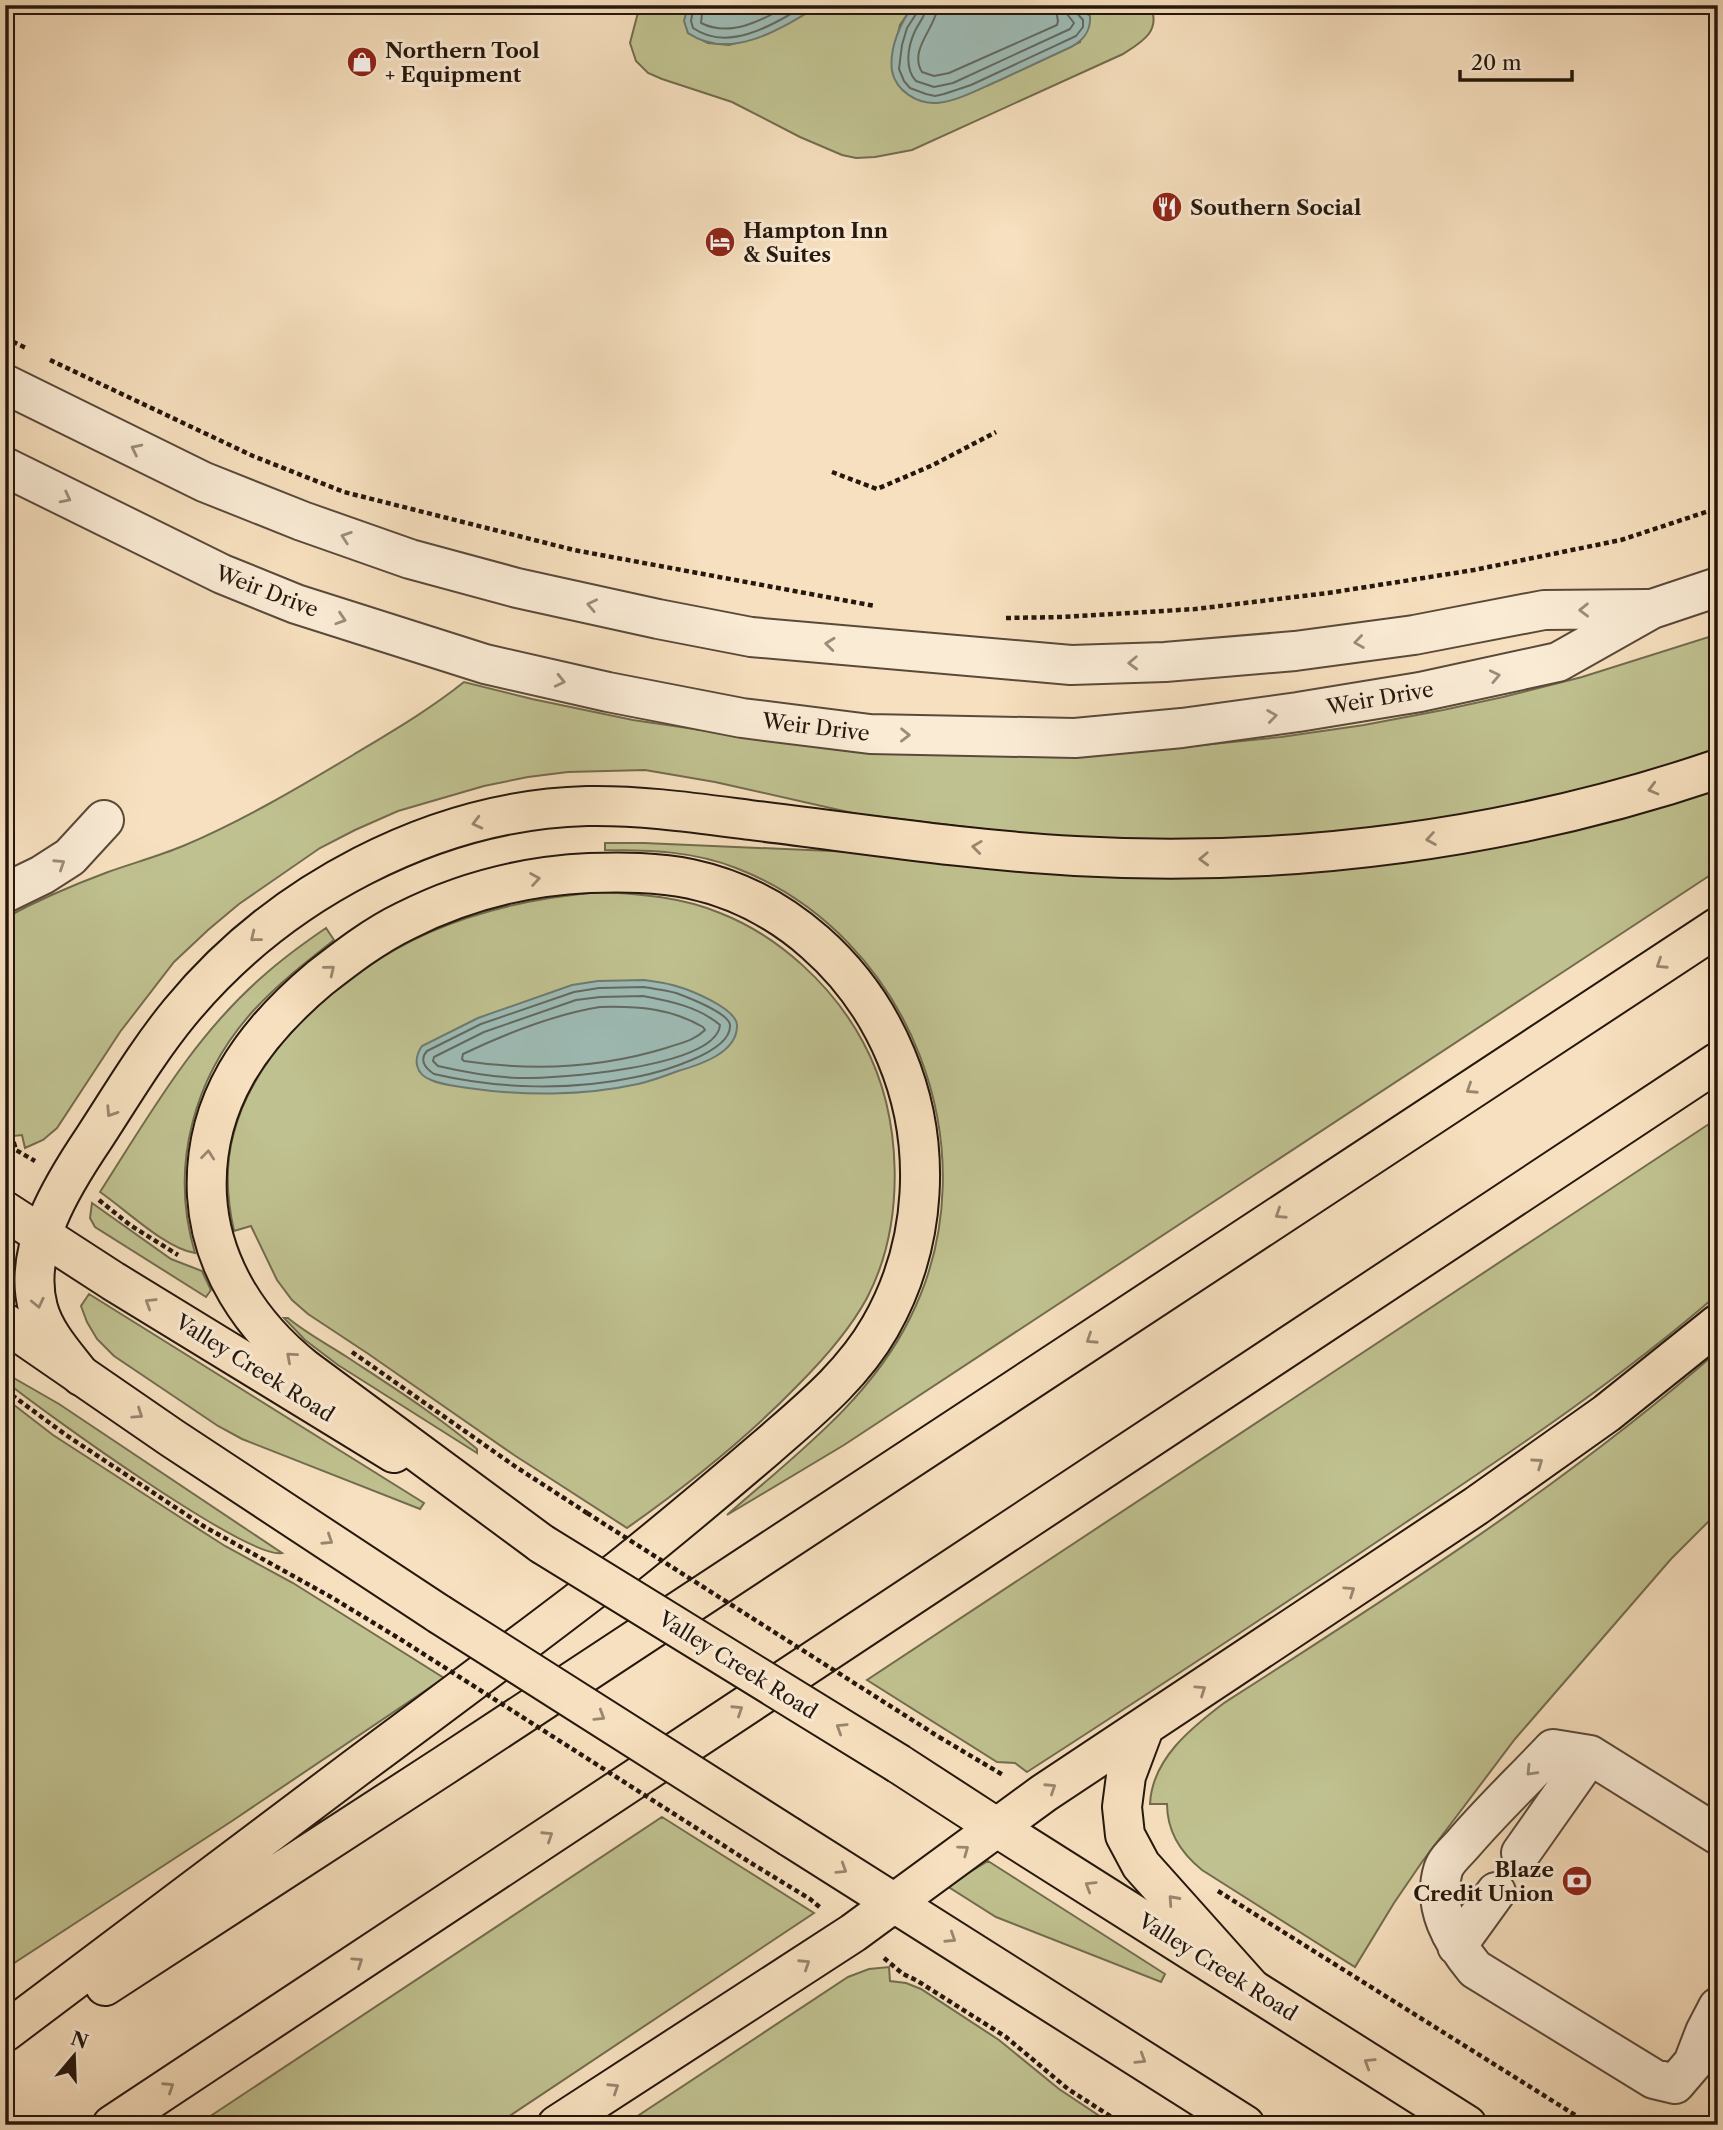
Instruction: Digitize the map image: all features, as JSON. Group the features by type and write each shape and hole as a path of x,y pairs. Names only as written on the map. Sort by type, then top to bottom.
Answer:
{"main road":[{"path":"82,1376 52,1338 38,1309 35,1275 50,1214 66,1180 163,1034 201,988 253,938 319,891 358,869 423,840 508,815 554,808 593,806 705,814 1032,854 1136,859 1245,857 1349,850 1457,835 1568,811 1718,769"},
{"path":"5,2032 606,1580 713,1493 826,1395 857,1362 885,1318 900,1287 911,1250 920,1192 921,1161 917,1128 906,1085 890,1042 853,982 827,953 765,907 745,897 687,878 635,872 574,874 509,883 472,893 404,921 361,947 315,982 268,1028 246,1057 228,1088 210,1139 206,1179 211,1231 224,1271 247,1307 286,1354 542,1544"},
{"path":"5,2050 445,1765 1718,927"},
{"path":"112,2125 1718,1062"},
{"name":"Valley Creek Road","path":"5,1211 900,1764 1467,2125"},
{"path":"5,1324 439,1614 1245,2125"},
{"path":"557,2125 853,1933 1044,1793 1556,1451 1636,1391 1718,1324"},
{"path":"1144,1728 1126,1776 1122,1807 1125,1835 1141,1866 1251,1987"}],"street":[{"name":"Weir Drive","path":"5,384 204,482 302,521 410,559 517,588 751,636 1071,665 1165,663 1295,651 1414,635 1544,610 1652,609"},
{"name":"Weir Drive","path":"5,467 222,574 296,604 473,660 608,692 729,715 870,734 1075,737 1182,728 1420,692 1558,662 1652,609 1718,587"},
{"path":"5,893 70,858 104,820"},
{"path":"1718,1835 1590,1755 1553,1749 1443,1867 1440,1888 1443,1916 1457,1946 1475,1969 1654,2079 1675,2084 1693,2063 1718,2007"},
{"path":"1521,1853 1590,1755"},
{"path":"1457,1946 1496,1892"}],"path":[{"path":"5,338 30,350"},
{"path":"43,356 253,456 344,492 574,550 883,608"},
{"path":"832,472 877,489 933,465 996,432"},
{"path":"1002,618 1195,609 1355,589 1474,570 1622,540 1718,508"},
{"path":"5,1144 14,1143 16,1150 106,1205 164,1247 181,1256 191,1260 217,1251"},
{"path":"348,1350 587,1513 997,1773 1012,1774"},
{"path":"5,1390 66,1435 205,1527 400,1639 810,1899"},
{"path":"1216,1889 1591,2125"},
{"path":"903,1974 1006,2037 1068,2089 1124,2125"}],"green space":[{"path":"640,5 688,5 688,33 708,43 729,45 765,35 820,5 914,5 900,25 892,61 914,98 935,103 957,98 1080,42 1078,6 1075,5 1150,5 1154,22 1148,35 1123,54 912,150 856,158 842,155 800,137 732,102 648,73 636,61 630,43"},
{"path":"1718,634 1718,751 1587,790 1439,820 1270,839 1101,840 857,814 715,782 645,770 568,772 528,777 484,786 398,811 320,848 239,904 174,962 120,1032 57,1128 43,1140 25,1148 22,1135 5,1137 5,918 108,872 183,846 248,815 396,729 464,682 633,720 776,741 1133,752 1281,737 1443,710 1582,677"},
{"path":"1718,786 1718,870 844,1445 727,1515 804,1448 852,1401 893,1348 910,1318 934,1253 943,1187 938,1120 920,1056 890,996 848,943 797,900 720,862 671,853 605,850 605,843 878,853 1080,872"},
{"path":"600,892 661,897 720,913 763,935 802,965 836,1001 863,1042 886,1103 895,1170 888,1237 880,1269 867,1298 844,1333 808,1375 737,1443 627,1528 514,1455 308,1314 292,1300 277,1280 251,1226 234,1231 228,1184 233,1136 244,1103 262,1071 284,1041 309,1014 338,989 399,947 471,916 556,897"},
{"path":"326,928 334,940 282,982 254,1010 233,1036 216,1064 202,1093 186,1155 185,1188 195,1253 171,1244 100,1192 154,1107 215,1025 237,1000 270,970"},
{"path":"1718,1118 1718,1294 1642,1356 1564,1414 1215,1649 1027,1772 1015,1763 997,1762 867,1680"},
{"path":"92,1203 171,1259 202,1271 211,1290 206,1297 95,1227 90,1218"},
{"path":"89,1294 424,1503 420,1509 242,1439 218,1426 114,1356 97,1339 81,1306"},
{"path":"284,1318 288,1318 414,1401 462,1436 477,1449 477,1453 338,1365 305,1340"},
{"path":"1718,1351 1718,1512 1671,1559 1515,1739 1422,1862 1355,1967 1202,1870 1188,1856 1173,1833 1167,1804 1150,1804 1158,1773 1175,1746 1187,1734 1224,1703 1415,1579 1540,1492 1601,1447"},
{"path":"5,1373 59,1404 282,1553 262,1549 229,1533 144,1480 5,1381"},
{"path":"5,1398 53,1435 225,1546 293,1583 444,1678 5,1969"},
{"path":"662,1817 814,1913 496,2125 197,2125"},
{"path":"988,1861 1165,1974 1161,1982 996,1917 947,1886"},
{"path":"889,1967 890,1981 921,1989 999,2040 1059,2089 1113,2125 624,2125 848,1977 869,1969"}],"water":[{"path":"688,5 820,5 773,32 739,43 721,44 704,41 688,33 684,21"},
{"path":"914,5 1075,5 1090,16 1090,21 1086,34 1071,47 953,100 929,103 908,95 898,85 892,71 892,54 897,36"},
{"path":"645,980 683,988 721,1006 735,1019 737,1025 736,1035 731,1043 716,1056 696,1065 643,1083 596,1091 553,1094 489,1091 440,1083 426,1077 417,1066 417,1056 422,1046 478,1018 572,985 598,981"}],"place":[{"name":"Northern Tool + Equipment","path":"362,62"},
{"name":"Southern Social","path":"1167,207"},
{"name":"Hampton Inn & Suites","path":"720,242"},
{"name":"Blaze Credit Union","path":"1577,1881"}]}
